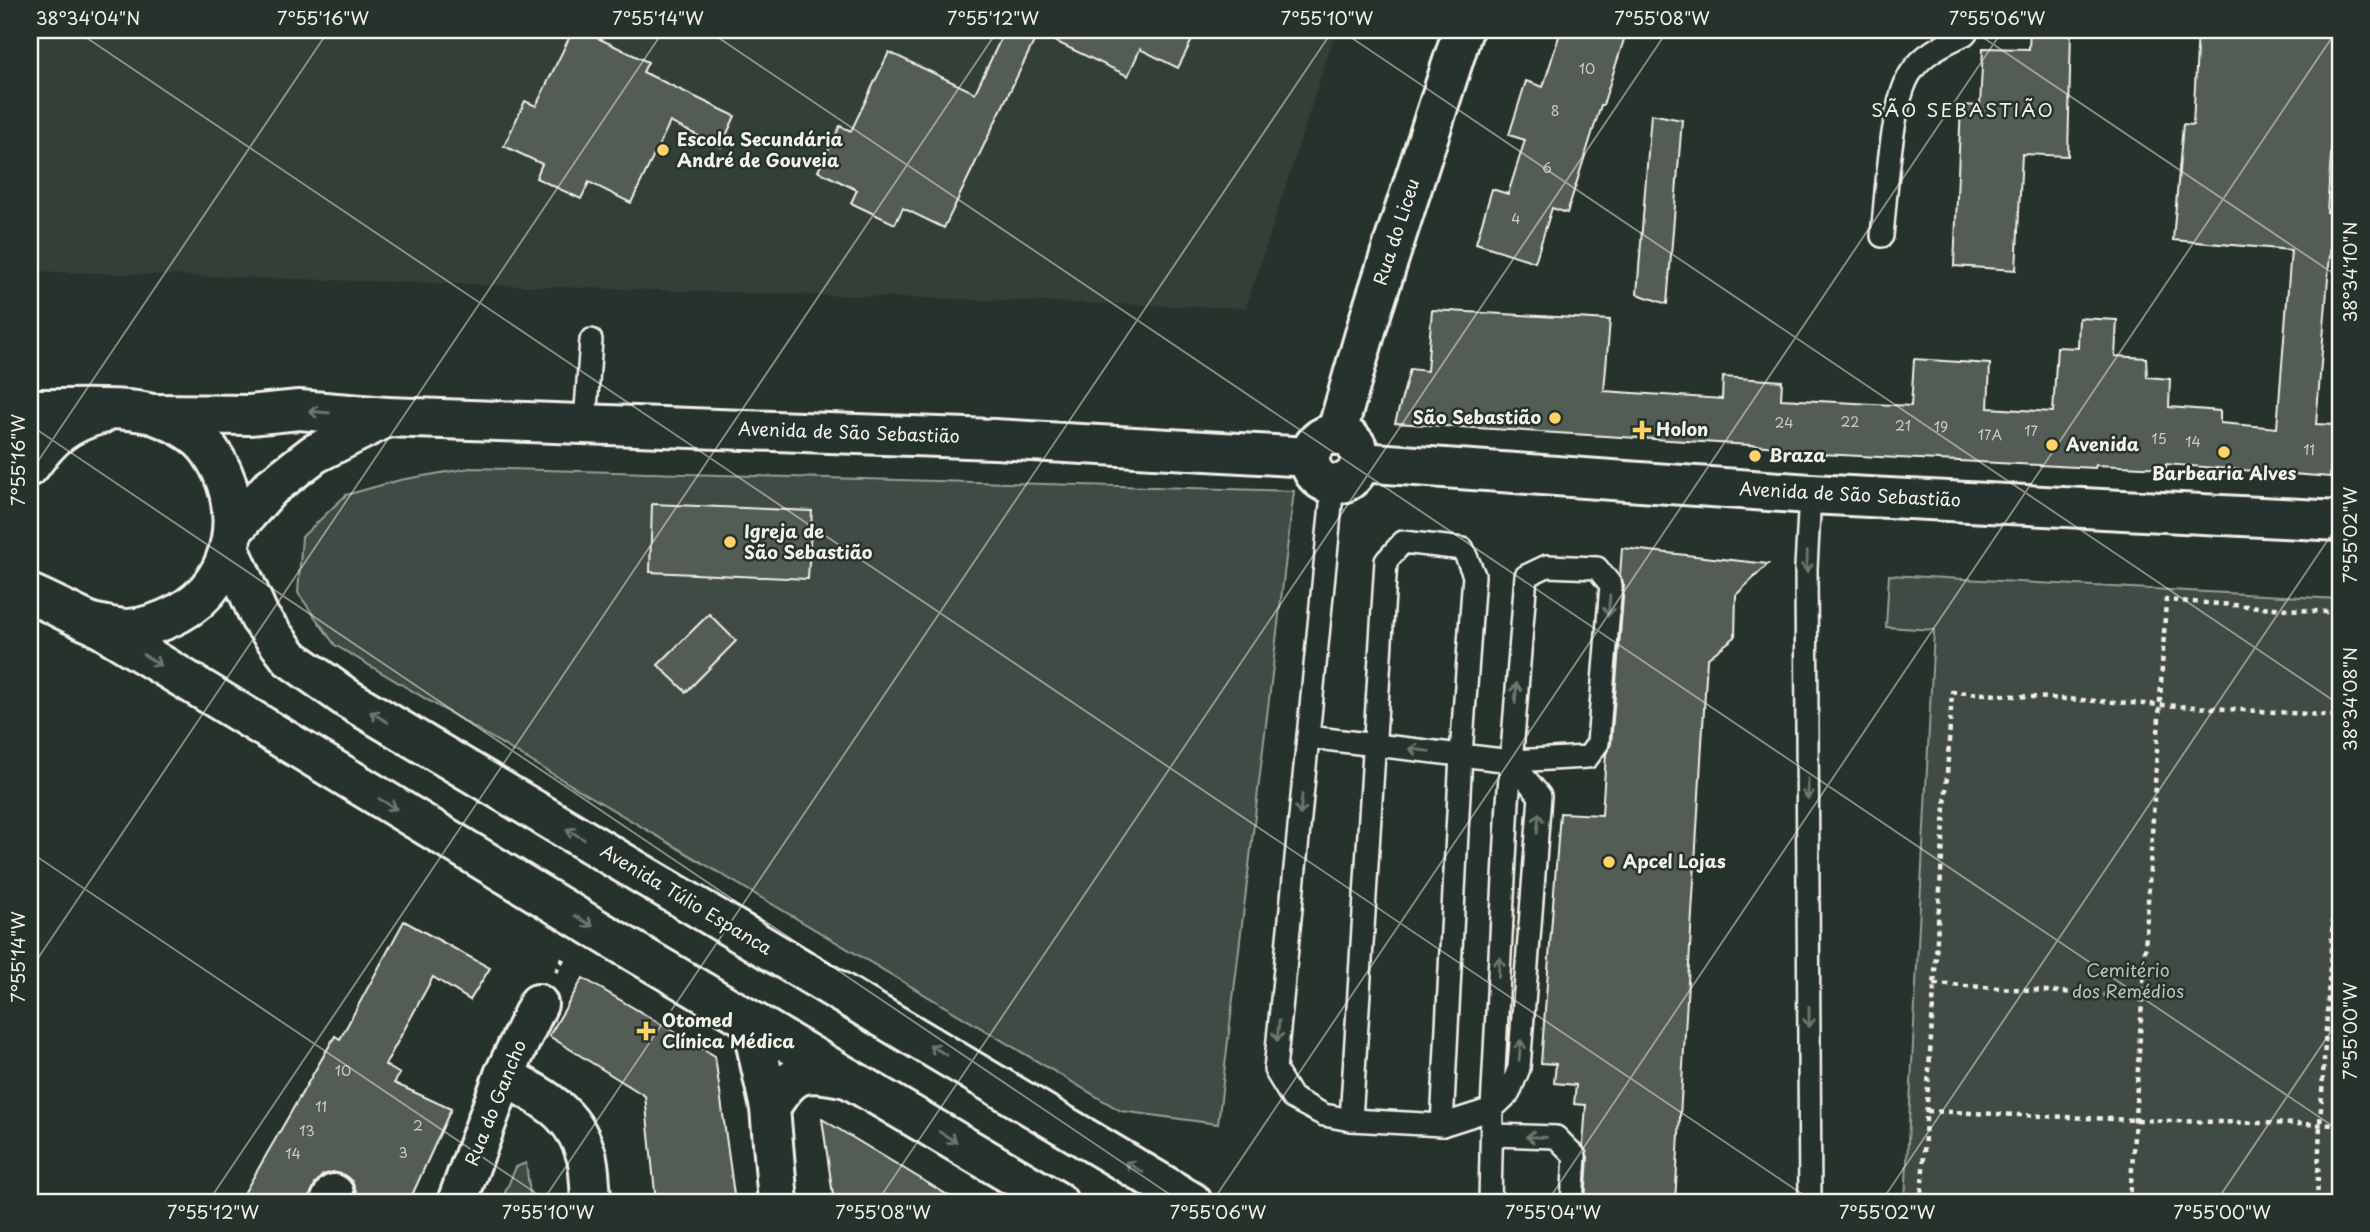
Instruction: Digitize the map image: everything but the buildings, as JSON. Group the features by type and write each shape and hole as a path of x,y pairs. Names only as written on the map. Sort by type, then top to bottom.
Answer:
{"main road":[{"name":"Rua do Liceu","path":"1335,460 1373,307 1462,30"},
{"name":"Avenida Túlio Espanca","path":"30,410 134,410 155,414 184,428 209,449 226,477 234,508 232,539 260,618 290,658 348,699 1192,1202"},
{"name":"Avenida de São Sebastião","path":"155,414 249,415 299,410 387,417 995,439 1810,494 2340,521"},
{"name":"Avenida Túlio Espanca","path":"30,467 48,442 78,420 113,411"},
{"name":"Avenida de São Sebastião","path":"232,539 270,488 314,454 387,417"},
{"path":"94,624 128,629 162,622 192,606 216,581 232,539"},
{"path":"30,571 43,599 94,624 584,921 1058,1202"},
{"name":"Rua do Gancho","path":"457,1202 503,1075 538,1004"},
{"path":"751,1021 770,1108 778,1202"},
{"path":"770,1108 791,1080 802,1074 814,1072 847,1078"},
{"path":"503,1075 555,1106 574,1125 587,1159 591,1202"}],"lane":[{"path":"1882,236 1898,103 1911,71 1933,50 1968,30"},
{"path":"585,424 591,340"},
{"path":"1335,460 1275,1070 1292,1098 1324,1115 1351,1120 1442,1125 1492,1109 1509,1093 1519,1068 1540,796 1511,761"},
{"path":"1810,494 1806,568 1810,1202"},
{"path":"1351,1120 1386,561 1403,542 1462,549 1474,575 1461,755 1442,1125"},
{"path":"1308,737 1511,761 1588,757 1598,743 1611,585 1597,568 1547,566 1526,576 1511,761 1492,1109 1490,1202"},
{"path":"1493,1135 1556,1137 1575,1156 1572,1202"}],"path":[{"path":"2130,1202 2166,600 2340,613"},
{"path":"1921,1202 1952,692 2340,716"},
{"path":"2317,1202 2340,807"},
{"path":"538,1004 584,921"},
{"path":"1934,984 2142,997"},
{"path":"1927,1111 2340,1125"}],"shaded area":[{"name":"Escola Secundária André de Gouveia","path":"30,30 1336,30 1246,308 30,271"}],"green space":[{"path":"470,468 1294,491 1218,1124 1121,1111 335,645 298,593 302,537 346,495 400,480"},
{"name":"Cemitério dos Remédios","path":"1889,575 2340,599 2340,1202 1905,1202 1934,630 1886,627"},
{"path":"526,1163 531,1202 501,1202 516,1167"}],"place":[{"name":"Escola Secundária André de Gouveia","path":"663,150"},
{"name":"São Sebastião","path":"1555,418"},
{"name":"Holon","path":"1642,430"},
{"name":"Avenida","path":"2052,445"},
{"name":"Barbearia Alves","path":"2224,452"},
{"name":"Braza","path":"1755,456"},
{"name":"Igreja de São Sebastião","path":"730,542"},
{"name":"Apcel Lojas","path":"1609,862"},
{"name":"Otomed Clínica Médica","path":"646,1031"}],"district":[{"name":"SÃO SEBASTIÃO","path":"1963,110"}]}
